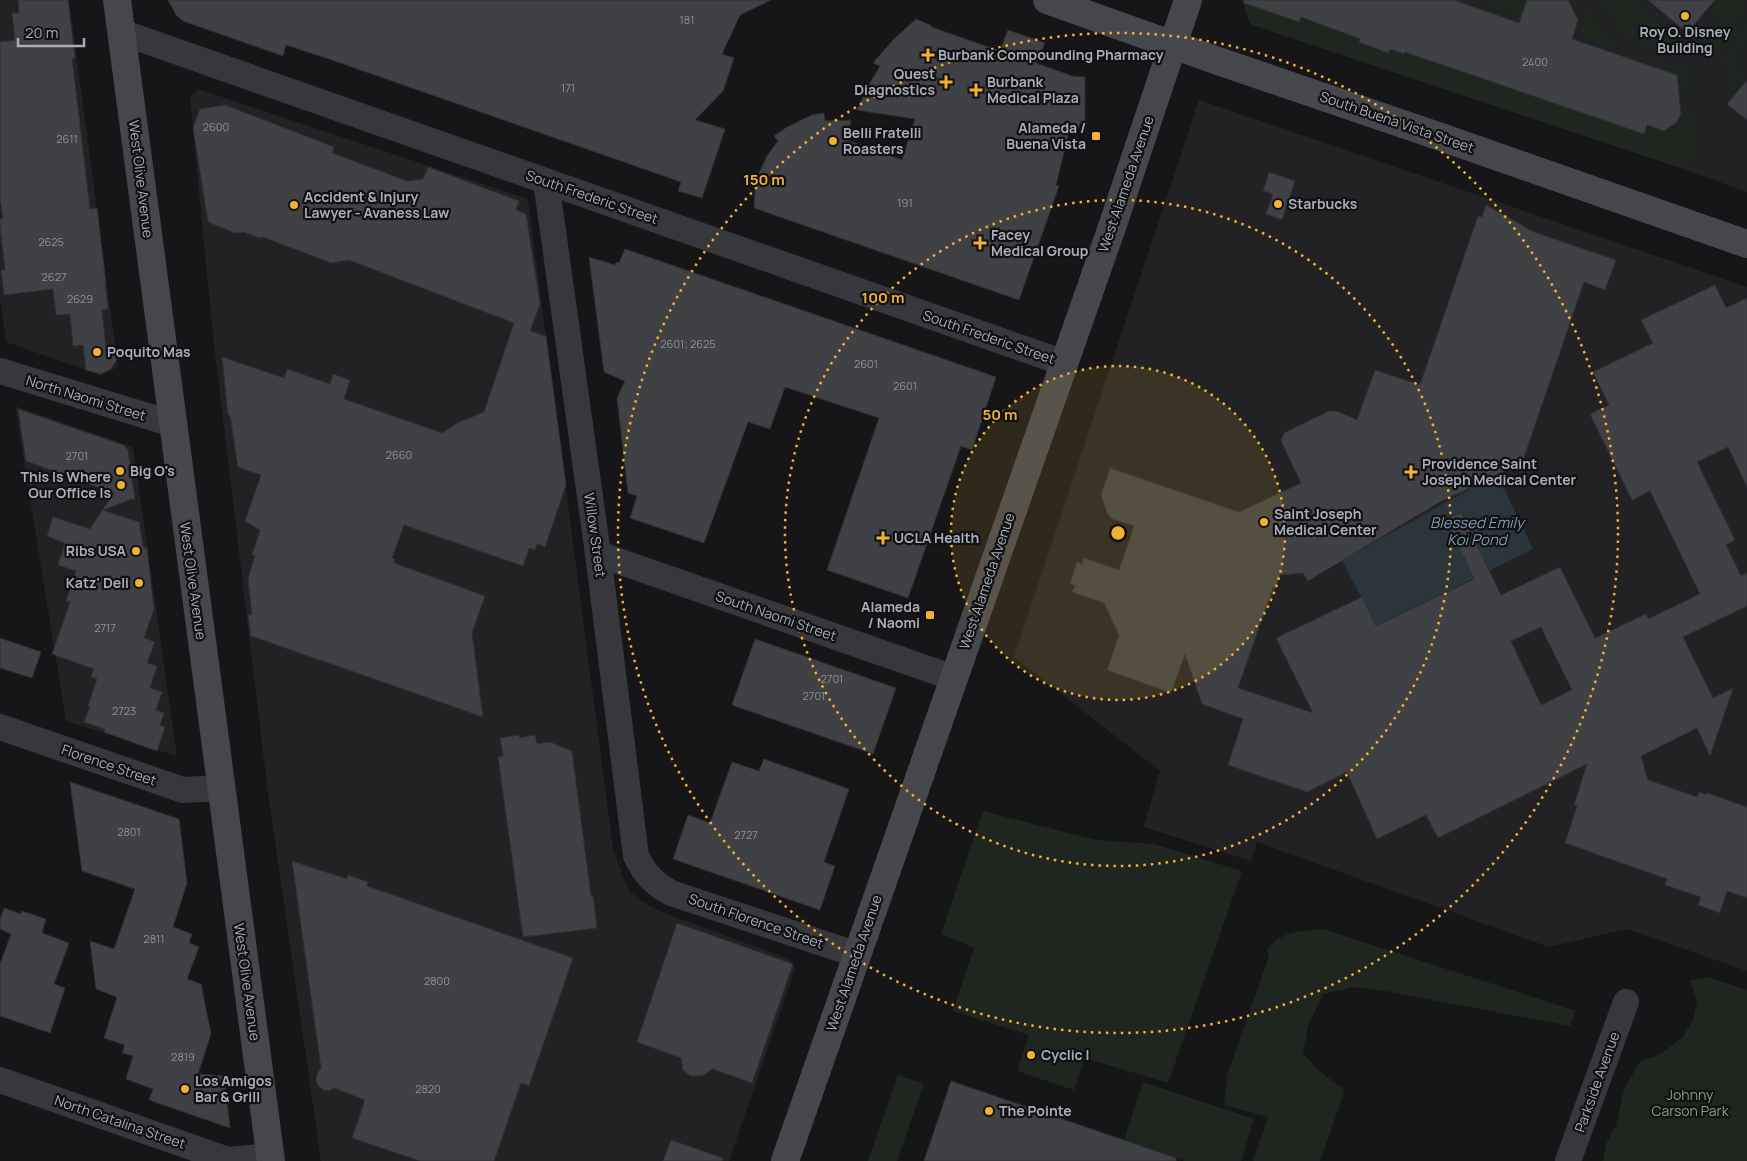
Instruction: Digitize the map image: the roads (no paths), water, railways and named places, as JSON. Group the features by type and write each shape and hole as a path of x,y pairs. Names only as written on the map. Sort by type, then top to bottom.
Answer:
{"main road":[{"name":"West Olive Avenue","path":"117,0 271,1159"},
{"name":"South Buena Vista Street","path":"1048,0 1747,244"},
{"name":"West Alameda Avenue","path":"785,1161 1112,227 1188,0"}],"street":[{"name":"South Frederic Street","path":"121,32 1064,363"},
{"name":"Willow Street","path":"546,181 598,554 636,856 642,869 656,884"},
{"name":"North Naomi Street","path":"0,371 173,424"},
{"name":"South Naomi Street","path":"598,554 954,678"},
{"name":"Florence Street","path":"0,726 183,790 221,788"},
{"name":"South Florence Street","path":"656,884 671,893 858,956"},
{"name":"Parkside Avenue","path":"1568,1161 1626,1002"},
{"name":"North Catalina Street","path":"0,1080 228,1160 271,1159"}],"water":[{"name":"Blessed Emily Koi Pond","path":"1497,474 1533,549 1376,626 1342,560"}],"place":[{"name":"Roy O. Disney Building","path":"1685,16"},
{"name":"Burbank Compounding Pharmacy","path":"928,55"},
{"name":"Quest Diagnostics","path":"946,82"},
{"name":"Burbank Medical Plaza","path":"976,90"},
{"name":"Alameda / Buena Vista","path":"1096,136"},
{"name":"Belli Fratelli Roasters","path":"833,141"},
{"name":"Starbucks","path":"1278,204"},
{"name":"Accident & Injury Lawyer - Avaness Law","path":"294,205"},
{"name":"Facey Medical Group","path":"980,243"},
{"name":"Poquito Mas","path":"97,352"},
{"name":"Big O's","path":"120,471"},
{"name":"Providence Saint Joseph Medical Center","path":"1411,472"},
{"name":"This Is Where Our Office Is","path":"121,485"},
{"name":"Saint Joseph Medical Center","path":"1264,522"},
{"name":"UCLA Health","path":"883,538"},
{"name":"Ribs USA","path":"136,551"},
{"name":"Katz' Deli","path":"139,583"},
{"name":"Alameda / Naomi","path":"930,615"},
{"name":"Cyclic I","path":"1031,1055"},
{"name":"Los Amigos Bar & Grill","path":"185,1089"},
{"name":"The Pointe","path":"989,1111"}],"park label":[{"name":"Johnny Carson Park","path":"1690,1104"}]}
